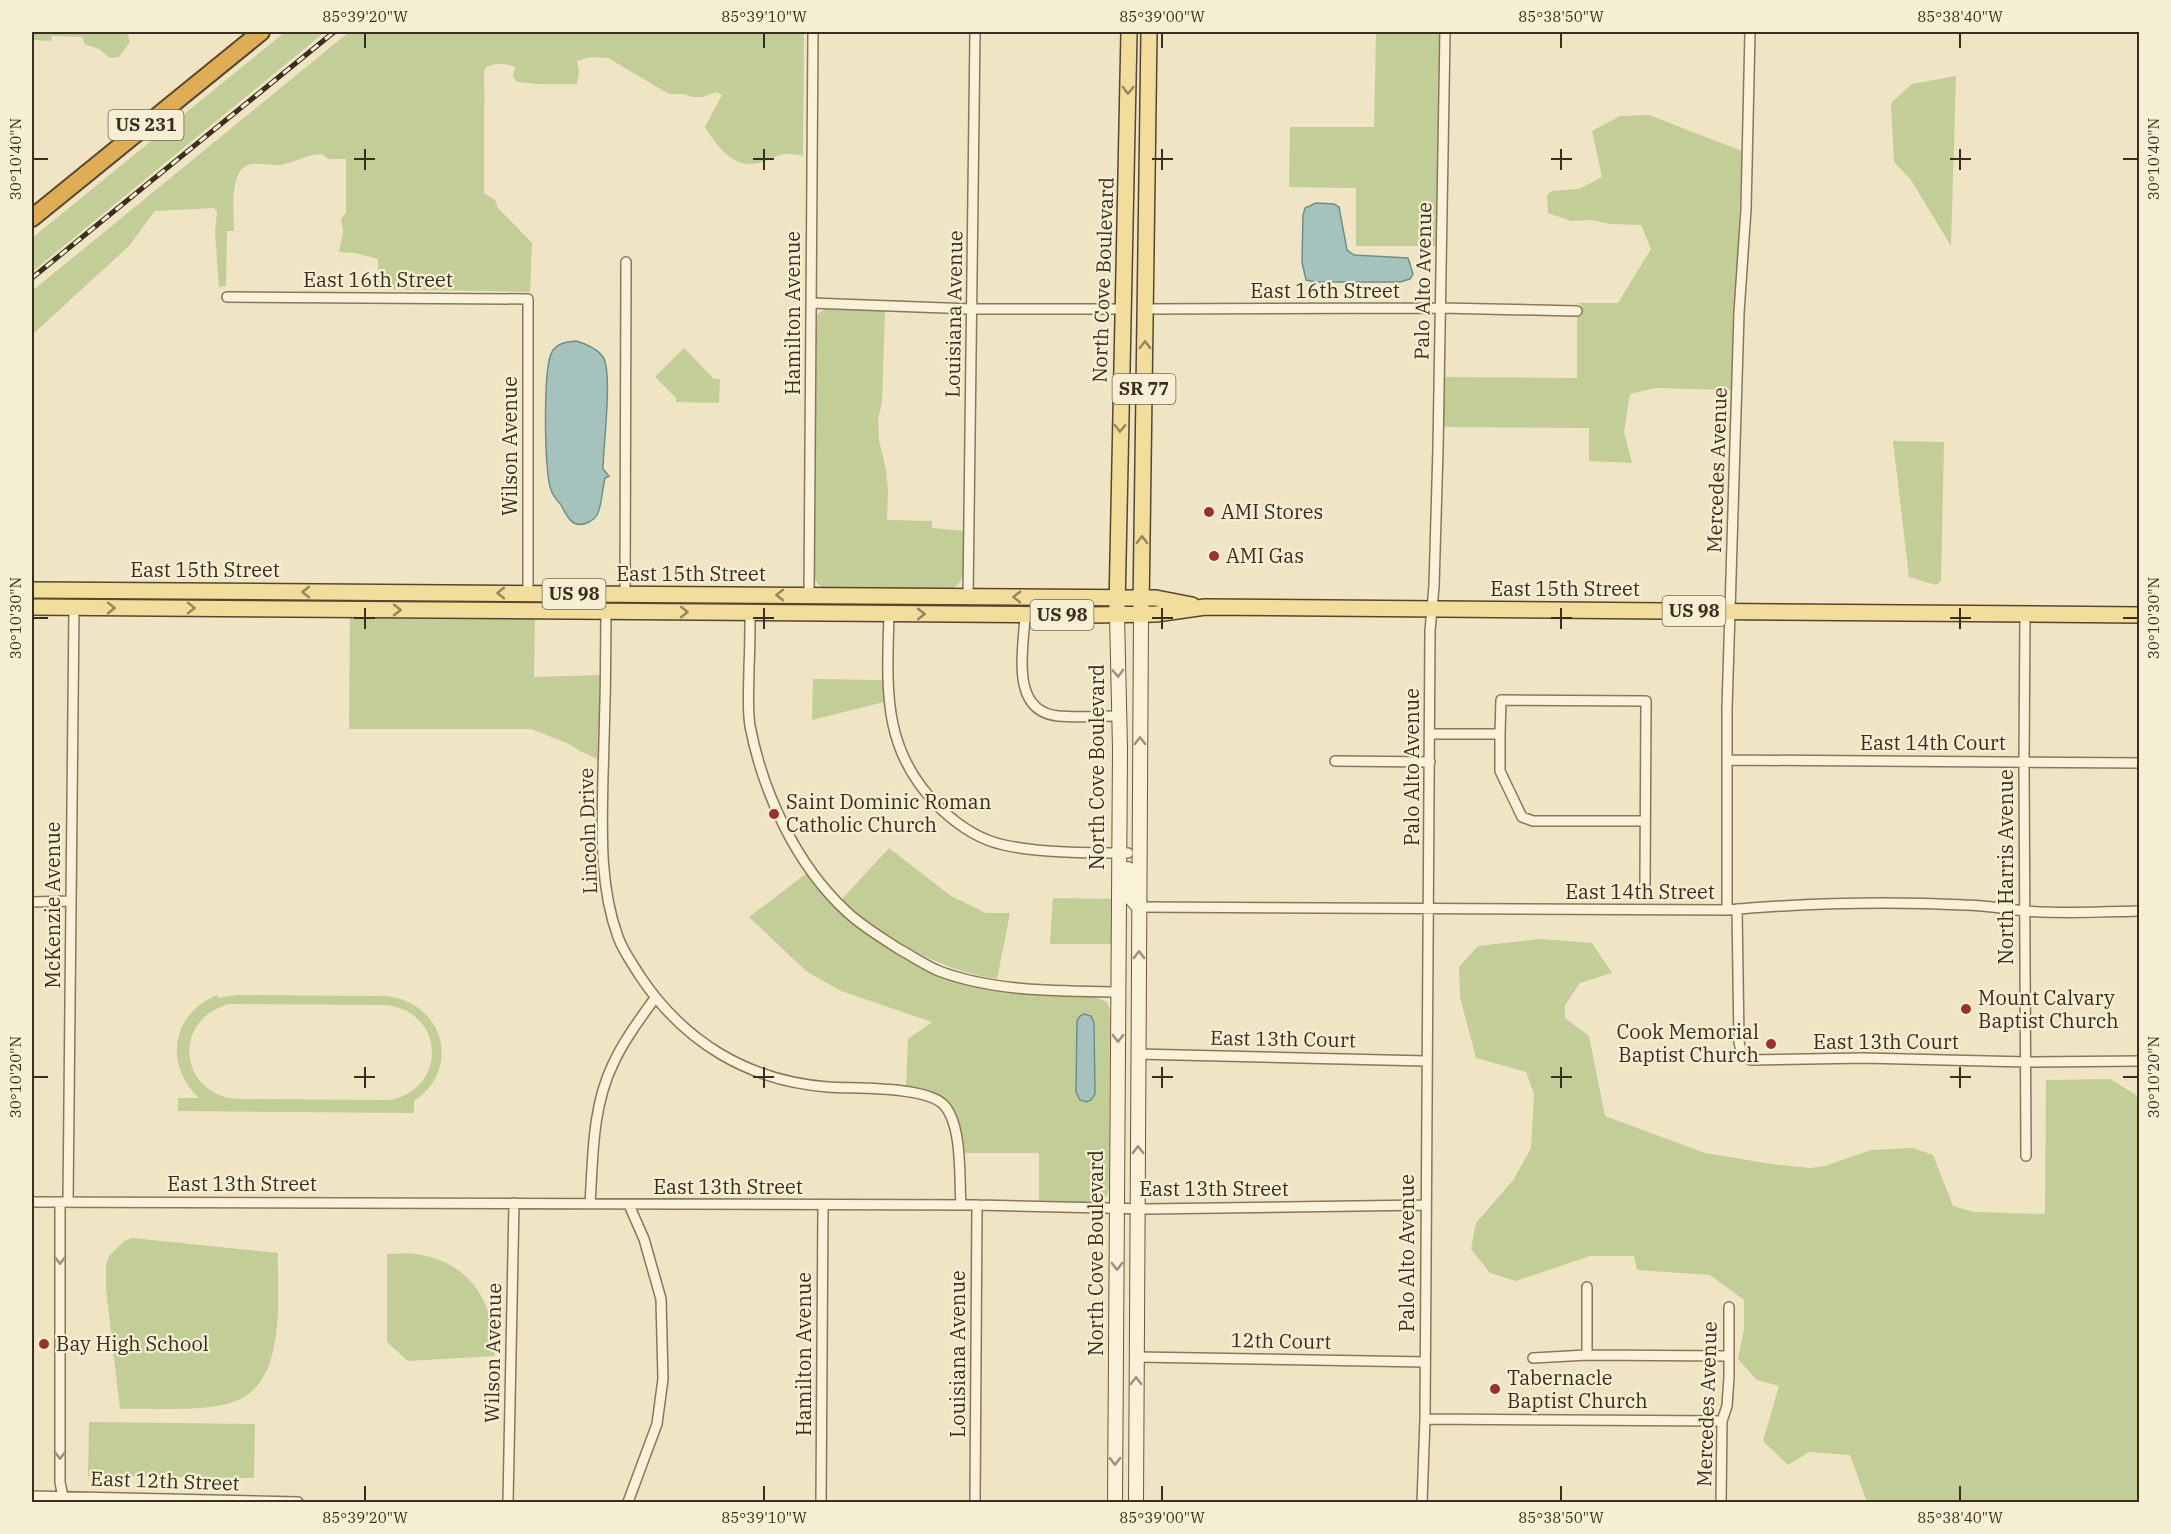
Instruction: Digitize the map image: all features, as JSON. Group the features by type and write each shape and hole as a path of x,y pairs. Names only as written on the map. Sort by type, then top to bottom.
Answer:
{"highway":[{"name":"US 231","path":"32,218 261,32"}],"main road":[{"name":"North Cove Boulevard","path":"1115,1503 1118,992 1123,853 1119,823 1117,598 1129,32"},
{"name":"North Cove Boulevard","path":"1136,1503 1141,598 1149,32"},
{"name":"East 15th Street","path":"32,590 1156,598 1205,607"},
{"path":"74,590 74,607"},
{"path":"218,592 218,608"},
{"path":"339,592 339,609"},
{"path":"446,610 447,593"},
{"path":"528,594 528,611"},
{"path":"606,594 606,611"},
{"path":"625,594 625,611"},
{"path":"750,595 750,612"},
{"path":"809,596 809,612"},
{"path":"889,596 889,613"},
{"path":"968,597 968,614"},
{"name":"East 15th Street","path":"32,607 1117,615 1141,615 1205,607 2139,615"},
{"path":"1123,853 1129,892 1132,902 1139,907"}],"street":[{"name":"Hamilton Avenue","path":"809,596 813,32"},
{"name":"Louisiana Avenue","path":"968,597 975,32"},
{"name":"Palo Alto Avenue","path":"1422,1503 1425,1419 1430,734 1441,308 1445,32"},
{"name":"Mercedes Avenue","path":"1726,910 1727,760 1739,313 1746,209 1750,32"},
{"path":"625,594 627,262"},
{"name":"East 16th Street","path":"227,297 528,299"},
{"name":"Wilson Avenue","path":"528,299 528,594"},
{"path":"811,303 972,309 1122,309"},
{"name":"East 16th Street","path":"1145,309 1577,310"},
{"name":"McKenzie Avenue","path":"64,1500 60,1482 74,607"},
{"name":"Lincoln Drive","path":"606,611 602,821 605,878 608,902 618,937 627,955 655,998 684,1027 722,1056 752,1071 786,1082 826,1087 920,1092 942,1103 949,1112 957,1137 961,1205"},
{"path":"750,612 748,705 750,726 765,778 777,810 800,854 820,883 848,913 888,942 920,961 958,977 999,985 1118,992"},
{"path":"889,613 888,698 892,723 912,774 937,805 969,831 1002,845 1029,849 1123,853"},
{"path":"1025,614 1024,684 1027,697 1032,705 1043,712 1058,716 1119,716"},
{"name":"North Harris Avenue","path":"2025,614 2026,1156"},
{"path":"1645,821 1533,821 1522,817 1500,771 1501,700 1646,701 1645,884"},
{"path":"1430,734 1500,734"},
{"name":"East 14th Court","path":"1727,760 2139,763"},
{"path":"1335,761 1430,762"},
{"path":"32,902 71,901"},
{"name":"East 14th Street","path":"1139,907 1726,910 1793,904 1968,904 2025,911 2087,913 2139,911"},
{"name":"East 13th Court","path":"1737,909 1739,1042 1742,1055 1750,1060 1864,1058 2026,1062 2139,1061"},
{"path":"590,1204 595,1129 600,1097 612,1065 627,1038 655,998"},
{"name":"East 13th Court","path":"1138,1054 1426,1061"},
{"name":"East 13th Street","path":"32,1202 977,1205 1117,1208 1425,1205"},
{"name":"Wilson Avenue","path":"508,1503 514,1203"},
{"path":"628,1503 657,1424 663,1379 661,1299 644,1239 629,1205"},
{"name":"Hamilton Avenue","path":"820,1503 823,1205"},
{"name":"Louisiana Avenue","path":"975,1503 977,1205"},
{"path":"1587,1287 1587,1355"},
{"name":"Mercedes Avenue","path":"1721,1503 1722,1421 1727,1406 1729,1307"},
{"path":"1533,1358 1587,1355 1729,1356"},
{"name":"12th Court","path":"1137,1357 1425,1362"},
{"path":"1425,1419 1722,1421"},
{"name":"East 12th Street","path":"32,1496 64,1500 298,1503"}],"green space":[{"path":"32,32 127,32 130,42 119,57 110,58 99,49 84,44 83,37 52,36 51,41 32,40"},
{"path":"285,32 325,32 32,272 32,238"},
{"path":"349,32 804,32 803,156 786,154 752,164 737,161 718,146 705,127 722,95 716,92 702,97 669,94 608,58 590,57 577,61 579,72 577,84 517,82 513,76 515,67 496,64 485,68 484,77 484,193 495,200 498,208 532,243 530,292 378,289 378,259 355,253 339,252 343,232 341,219 346,213 346,159 329,159 322,154 317,154 281,165 252,164 242,169 235,184 234,231 227,231 226,286 219,287 215,232 217,212 214,208 155,211 129,246 32,335 32,291"},
{"path":"1376,32 1440,32 1437,246 1356,246 1356,188 1289,187 1290,127 1374,127"},
{"path":"1956,76 1951,246 1911,180 1894,162 1891,103 1912,84"},
{"path":"1649,115 1742,151 1732,390 1655,388 1630,394 1624,432 1632,463 1589,461 1589,428 1441,427 1444,377 1577,378 1577,316 1582,316 1582,305 1576,303 1618,303 1651,249 1641,225 1610,224 1592,220 1571,221 1548,213 1547,195 1552,191 1579,189 1602,177 1592,131 1620,116"},
{"path":"826,308 885,310 882,403 878,419 879,440 888,491 887,520 932,521 932,528 964,531 965,565 963,573 961,580 949,590 829,589 820,586 817,582 814,573 815,323 817,315"},
{"path":"684,348 714,379 720,379 719,403 676,402 676,398 655,377"},
{"path":"1893,441 1944,442 1941,581 1936,585 1909,577"},
{"path":"350,616 535,618 534,677 601,675 599,760 569,744 531,729 349,729"},
{"path":"813,679 884,680 884,702 812,720"},
{"path":"889,848 951,896 986,913 1010,913 997,979 974,975 933,960 895,939 841,900"},
{"path":"807,873 845,918 886,947 936,976 998,991 1095,997 1107,1002 1110,1010 1109,1188 1107,1196 1096,1202 1039,1201 1039,1153 963,1153 959,1126 950,1106 933,1092 906,1086 908,1039 932,1022 841,991 806,971 749,917"},
{"path":"1053,898 1111,899 1111,944 1050,944"},
{"path":"1540,939 1592,943 1612,973 1580,983 1565,1005 1565,1018 1589,1036 1605,1116 1705,1153 1810,1168 1825,1166 1871,1150 1913,1148 1933,1155 1953,1206 1974,1212 2045,1214 2046,1080 2110,1079 2136,1095 2140,1102 2139,1502 1867,1502 1850,1455 1809,1452 1788,1465 1763,1441 1779,1386 1757,1380 1738,1359 1744,1329 1744,1300 1710,1275 1637,1270 1634,1256 1590,1256 1516,1281 1490,1273 1471,1249 1476,1223 1514,1179 1531,1148 1534,1094 1526,1072 1476,1058 1460,997 1459,967 1478,946"},
{"path":"217,995 218,998 237,995 385,996 405,1001 421,1010 433,1023 440,1038 442,1055 438,1071 429,1087 414,1101 414,1113 178,1111 178,1098 199,1098 188,1085 177,1056 182,1027 190,1014","holes":["230,1004 385,1005 405,1010 419,1020 428,1034 432,1050 430,1066 423,1080 410,1092 391,1100 236,1099 217,1094 202,1084 193,1070 190,1054 191,1039 198,1024 211,1012"]},
{"path":"132,1238 278,1253 278,1316 275,1339 270,1361 262,1379 249,1394 230,1403 204,1408 120,1409 106,1289 106,1264 109,1256 124,1241"},
{"path":"407,1253 428,1256 446,1263 461,1272 473,1285 483,1299 490,1316 495,1356 408,1361 387,1342 387,1254"},
{"path":"89,1422 255,1424 254,1478 88,1476"}],"water":[{"path":"1316,203 1334,204 1339,207 1347,250 1354,255 1408,258 1413,274 1410,279 1400,282 1306,280 1302,262 1303,215 1305,208"},
{"path":"576,341 601,354 606,366 607,378 603,469 609,476 605,478 597,515 591,521 582,524 571,520 552,492 546,443 549,361 556,347"},
{"path":"1084,1014 1091,1016 1094,1023 1095,1094 1091,1100 1086,1102 1080,1100 1076,1092 1077,1021"}],"railway":[{"path":"32,278 334,32"}],"place":[{"name":"AMI Stores","path":"1209,512"},
{"name":"AMI Gas","path":"1214,556"},
{"name":"Saint Dominic Roman Catholic Church","path":"774,814"},
{"name":"Mount Calvary Baptist Church","path":"1966,1009"},
{"name":"Cook Memorial Baptist Church","path":"1771,1044"},
{"name":"Bay High School","path":"44,1344"},
{"name":"Tabernacle Baptist Church","path":"1495,1389"}]}
